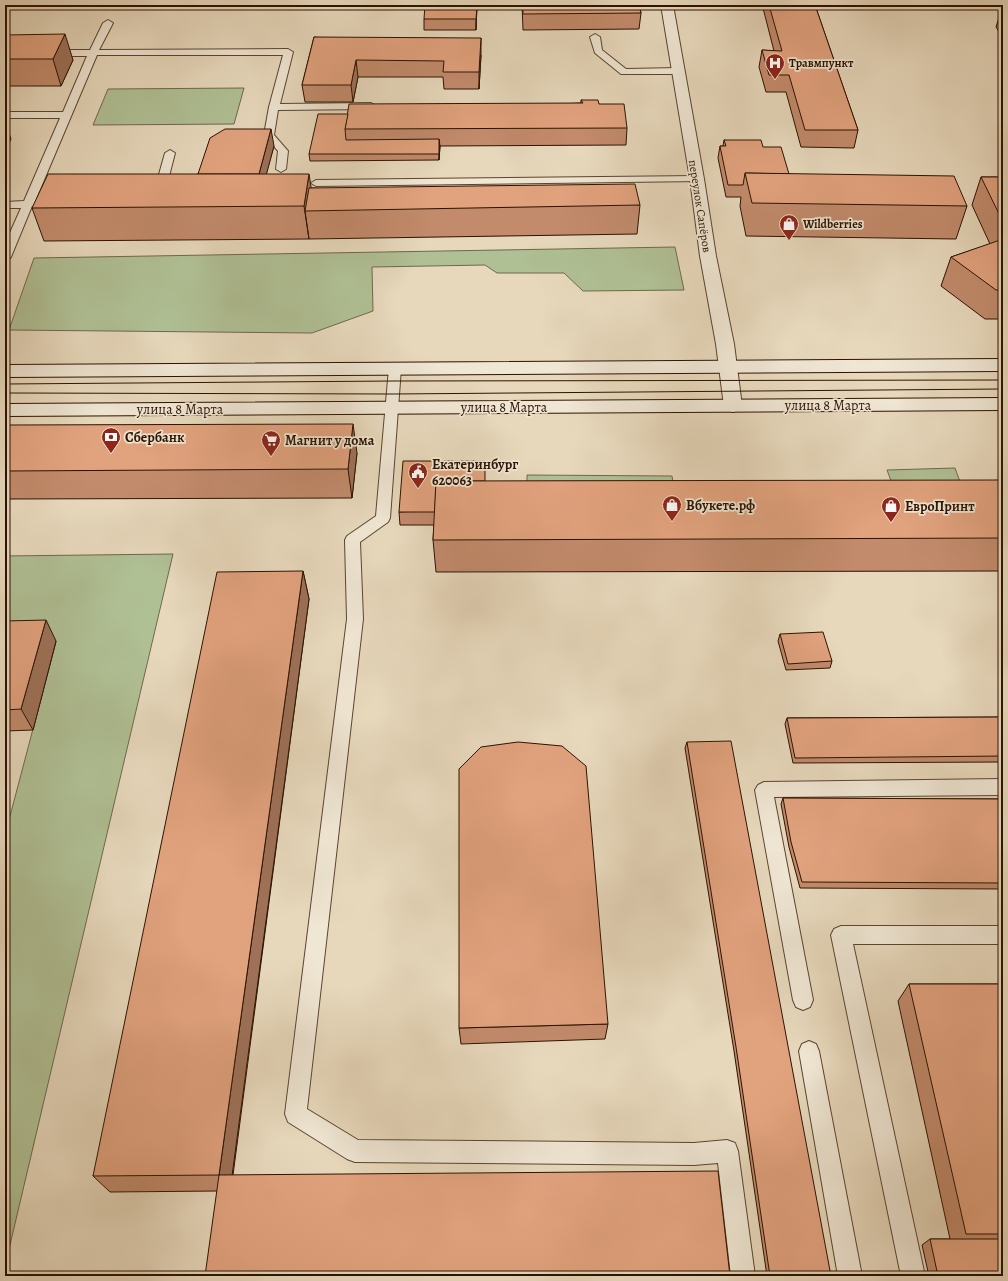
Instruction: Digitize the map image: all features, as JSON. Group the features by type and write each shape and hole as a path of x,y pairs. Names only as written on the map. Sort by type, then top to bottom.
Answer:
{"main road":[{"name":"переулок Сапёров","path":"667,5 697,179 708,256 728,366 733,406"},
{"path":"5,371 1003,365"},
{"name":"улица 8 Марта","path":"5,410 1003,404"}],"lane":[{"path":"5,257 93,53 108,23"},
{"path":"595,37 598,51 624,72 679,71"},
{"path":"5,54 288,52 274,107 265,134 284,151 280,169"},
{"path":"274,107 382,106"},
{"path":"5,115 67,115"},
{"path":"146,188 161,188 170,153"},
{"path":"316,183 697,179"},
{"path":"5,205 28,204 49,198"},
{"path":"395,368 383,518 352,540 355,619 296,1114 355,1151 694,1154 727,1151 743,1276"},
{"path":"804,1000 764,790 1003,787"},
{"path":"913,1276 841,935 1003,935"},
{"path":"809,1051 850,1276"}],"green space":[{"path":"244,88 234,124 93,125 108,89"},
{"path":"675,247 684,290 583,291 564,273 497,273 485,265 372,267 373,311 312,333 9,330 34,258"},
{"path":"955,468 967,501 899,502 887,470"},
{"path":"527,475 672,476 677,505 527,507"},
{"path":"173,554 5,1266 5,835 56,642 5,641 5,556"}],"building":[{"path":"425,5 477,5 476,19 424,19"},
{"path":"523,5 639,5 641,13 523,14"},
{"path":"769,5 815,5 858,130 805,130 789,75 769,75 762,50 782,51"},
{"path":"65,34 53,59 5,59 5,35"},
{"path":"314,37 481,38 479,72 443,72 444,61 356,60 351,85 302,85"},
{"path":"581,100 598,100 599,104 624,104 627,128 345,129 349,104 583,103"},
{"path":"318,114 348,114 345,129 346,140 439,139 439,154 309,154"},
{"path":"225,129 271,129 259,174 198,174 210,138"},
{"path":"724,140 761,140 763,147 781,147 789,174 745,173 743,185 728,185 720,146 726,146"},
{"path":"745,173 954,176 967,206 752,203"},
{"path":"48,174 309,174 304,206 32,208"},
{"path":"981,177 1003,177 1003,222"},
{"path":"635,184 640,205 305,211 309,188"},
{"path":"1003,239 1003,290 996,290 951,257"},
{"path":"353,424 348,469 5,471 5,425"},
{"path":"403,461 485,461 485,481 436,481 435,512 399,512"},
{"path":"1003,480 1003,538 433,540 436,481"},
{"path":"303,571 219,1175 93,1176 217,572"},
{"path":"46,620 21,709 5,710 5,621"},
{"path":"823,632 832,661 788,664 780,634"},
{"path":"1003,717 1003,756 795,758 787,718"},
{"path":"731,741 831,1276 770,1276 736,1047 687,742"},
{"path":"518,742 562,746 586,766 608,1024 459,1028 459,769 481,747"},
{"path":"783,798 1003,799 1003,883 802,882 791,842"},
{"path":"909,984 1003,984 1003,1234 966,1234"},
{"path":"718,1171 730,1276 205,1276 219,1175"},
{"path":"930,1239 1003,1239 1003,1276 938,1276"}],"tram line":[{"path":"5,384 394,381 1003,380"},
{"path":"5,393 393,394 1003,389"}],"place":[{"name":"Травмпункт","path":"775,80"},
{"name":"Wildberries","path":"789,241"},
{"name":"Сбербанк","path":"111,454"},
{"name":"Магнит у дома","path":"271,457"},
{"name":"Екатеринбург 620063","path":"418,489"},
{"name":"Вбукете.рф","path":"672,522"},
{"name":"ЕвроПринт","path":"891,523"}]}
